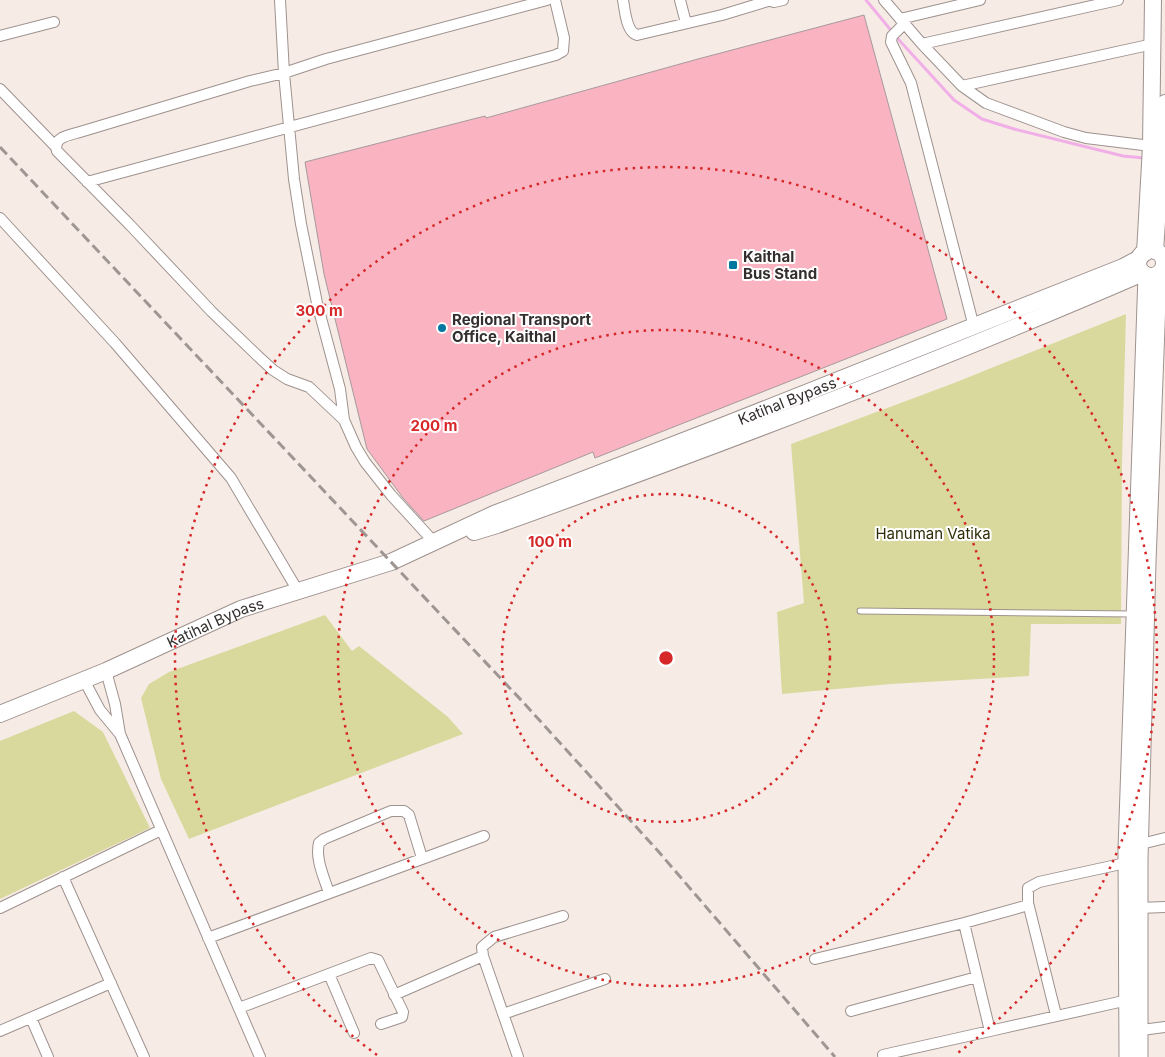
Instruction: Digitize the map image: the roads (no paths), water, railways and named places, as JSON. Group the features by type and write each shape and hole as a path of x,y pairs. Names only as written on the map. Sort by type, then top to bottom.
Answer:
{"main road":[{"path":"1127,1057 1134,1031 1140,908 1136,855 1134,614 1154,262 1156,168 1153,0"},
{"path":"1155,149 1165,102"},
{"path":"1140,1057 1128,1000 1148,562 1159,418 1154,262"},
{"name":"Katihal Bypass","path":"0,714 106,672 241,609 391,562 494,514 1123,267 1154,262"},
{"name":"Katihal Bypass","path":"434,542 497,526 712,447 954,351 1154,262"}],"street":[{"path":"280,0 289,126 301,224 317,303 340,389 344,420 365,462 391,495 434,542"},
{"path":"56,147 58,140 74,134 250,81 547,0"},
{"path":"87,182 560,53 564,47 564,38 555,0"},
{"path":"623,0 630,30 635,34 686,23 768,1 783,0"},
{"path":"680,0 686,23"},
{"path":"884,0 899,27 922,44 962,86 986,103 1064,132 1102,141 1155,149"},
{"path":"974,327 911,83 891,42 899,27 980,0"},
{"path":"922,44 1087,3 1118,0"},
{"path":"0,36 54,22"},
{"path":"962,86 1153,44"},
{"path":"0,89 212,312 260,359 287,379 314,391 344,420"},
{"path":"0,218 116,343 231,478 298,591"},
{"path":"106,672 115,704 120,734 260,1057"},
{"path":"84,680 100,710 120,734"},
{"path":"330,893 318,858 319,843 324,839 391,811 404,810 408,815 422,858"},
{"path":"0,908 161,830"},
{"path":"208,938 484,836"},
{"path":"1056,1015 1028,903 1028,888 1039,882 1136,855 1165,838"},
{"path":"64,877 144,1057"},
{"path":"815,959 964,923 1025,906 1028,903"},
{"path":"1140,908 1165,907"},
{"path":"518,1057 483,956 482,947 494,937 563,916"},
{"path":"964,923 990,1031"},
{"path":"394,995 483,956"},
{"path":"239,1008 371,958 378,960 403,1015 381,1024"},
{"path":"329,974 354,1033"},
{"path":"851,1011 977,977"},
{"path":"503,1014 605,979"},
{"path":"0,1031 111,983"},
{"path":"883,1055 1128,1000"},
{"path":"31,1018 48,1057"},
{"path":"1134,1031 1165,1027"}],"lane":[{"path":"860,611 1134,614"}],"waterway":[{"path":"866,0 899,40 954,100 982,119 1014,129 1123,156 1144,158"}],"railway":[{"path":"0,147 522,701 658,851 835,1057"}],"place":[{"name":"Kaithal Bus Stand","path":"733,265"},
{"name":"Regional Transport Office, Kaithal","path":"442,328"}],"park label":[{"name":"Hanuman Vatika","path":"933,533"}]}
